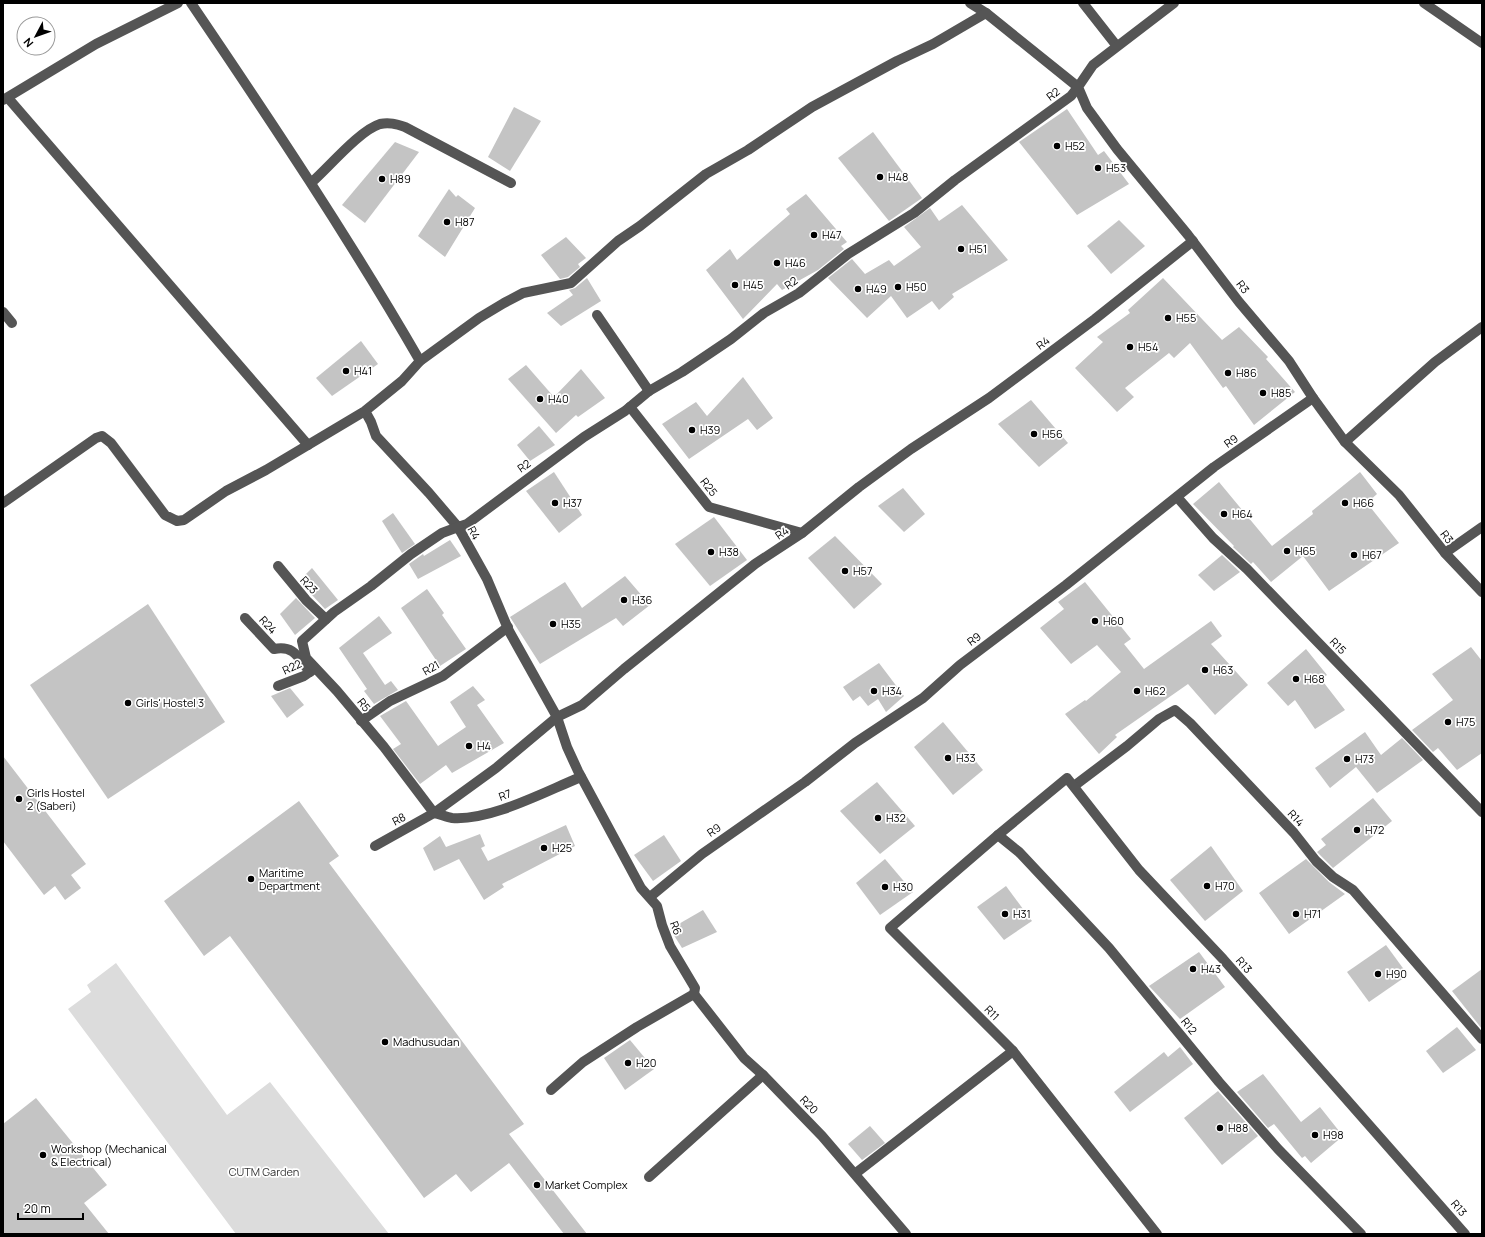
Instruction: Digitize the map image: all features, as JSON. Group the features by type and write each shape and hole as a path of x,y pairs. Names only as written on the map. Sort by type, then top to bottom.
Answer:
{"street":[{"path":"178,3 96,44 5,99 308,445"},
{"path":"192,3 312,182 386,302 420,361"},
{"name":"R2","path":"458,527 467,524 584,437 630,407 649,390 682,372 731,339 764,313 799,293 848,254 914,213 955,180 1071,96 1078,87 986,13 970,3"},
{"path":"1084,3 1116,46"},
{"path":"1078,87 1093,65 1174,3"},
{"path":"1424,3 1482,43"},
{"path":"3,503 96,438 102,436 111,443 165,515 178,521 184,520 226,491 266,470 365,411 402,381 420,361 479,318 523,293 571,283 618,241 640,226 706,174 748,150 812,107 897,61 933,44 986,13"},
{"name":"R3","path":"1078,87 1087,108 1117,149 1193,242 1239,302 1289,361 1312,398 1345,442 1399,495 1445,554 1482,592"},
{"path":"312,182 367,130 381,124 393,123 404,127 510,183"},
{"name":"R4","path":"458,527 487,579 508,627 557,717 582,705 624,669 755,564 802,533 859,487 910,449 974,408 1095,319 1193,242"},
{"path":"3,312 12,323"},
{"path":"596,315 649,390"},
{"path":"1345,442 1435,362 1482,327"},
{"name":"R9","path":"650,897 702,854 805,782 855,743 923,698 960,665 1066,585 1214,468 1312,398"},
{"name":"R25","path":"630,407 709,507 802,533"},
{"path":"313,670 291,649 326,619 411,554 442,533 458,527 430,493 376,436 365,411"},
{"name":"R15","path":"1177,498 1213,538 1247,569 1482,812"},
{"path":"1445,554 1482,528"},
{"name":"R23","path":"278,566 306,600 326,619"},
{"name":"R24","path":"245,618 274,649 284,647 291,649"},
{"name":"R21","path":"361,721 390,701 443,676 508,627"},
{"name":"R5","path":"302,641 306,658 313,670 361,721 415,786 434,813"},
{"name":"R22","path":"278,686 313,670"},
{"name":"R14","path":"1074,786 1127,746 1159,719 1175,710 1190,723 1294,833 1316,861 1333,877 1353,890 1482,1039"},
{"path":"434,813 458,794 496,768 557,717"},
{"name":"R6","path":"557,717 566,747 603,821 641,888 657,906 670,946 695,988 694,994"},
{"name":"R7","path":"434,813 452,818 489,813 538,796 581,777"},
{"path":"998,835 1067,778 1074,786"},
{"name":"R13","path":"1074,786 1139,870 1223,959 1465,1234"},
{"name":"R8","path":"375,846 434,813"},
{"name":"R11","path":"998,835 890,928 1012,1050 1157,1234"},
{"name":"R12","path":"998,835 1019,852 1109,948 1219,1082 1278,1149 1361,1234"},
{"path":"551,1090 594,1055 649,1019 694,994"},
{"name":"R20","path":"694,994 744,1058 763,1074 856,1173 906,1234"},
{"path":"856,1173 1012,1050"},
{"path":"649,1177 763,1074"}],"green space":[{"name":"CUTM Garden","path":"116,963 227,1115 270,1082 389,1234 236,1234 68,1009 91,992 87,985"}],"building":[{"path":"514,107 541,121 510,171 488,157"},
{"path":"1067,109 1098,155 1104,151 1129,184 1077,215 1019,142"},
{"name":"H48","path":"873,132 922,198 889,221 838,158"},
{"name":"H89","path":"395,142 419,152 365,223 342,205"},
{"name":"H87","path":"449,189 456,197 458,195 475,208 445,257 418,236"},
{"path":"806,194 847,242 841,246 844,249 818,270 782,290 777,284 743,319 706,270 730,249 737,260 790,214 786,209"},
{"path":"962,205 1008,260 952,294 954,297 939,310 932,301 907,318 891,296 867,318 828,278 852,259 865,274 889,260 894,266 921,247 904,227 930,208 939,221"},
{"path":"1119,220 1145,246 1111,274 1087,246"},
{"path":"566,237 586,258 578,264 580,267 568,277 560,279 541,255"},
{"path":"587,278 601,301 561,326 547,313 573,295 569,290 575,288"},
{"path":"1163,278 1222,340 1239,327 1268,357 1266,359 1295,392 1254,425 1226,386 1223,388 1190,343 1174,358 1169,353 1125,388 1134,397 1117,412 1075,368 1103,342 1097,337 1130,313 1128,310"},
{"name":"H41","path":"361,341 378,364 332,396 316,378"},
{"path":"526,365 554,397 581,369 605,398 578,417 576,415 556,433 508,379"},
{"path":"743,377 773,418 757,430 748,419 689,459 662,424 696,402 707,416"},
{"name":"H56","path":"1031,400 1068,443 1039,467 998,424"},
{"path":"539,426 555,445 530,461 517,445"},
{"name":"H37","path":"554,472 582,515 559,533 526,491"},
{"path":"1360,472 1377,494 1367,503 1399,543 1329,591 1303,556 1271,582 1253,562 1251,564 1233,547 1234,546 1193,504 1219,482 1272,546 1313,514 1312,511"},
{"path":"903,488 925,514 904,532 878,506"},
{"path":"393,513 415,544 402,553 382,521"},
{"name":"H38","path":"714,517 747,560 710,586 675,544"},
{"name":"H57","path":"835,536 882,584 854,609 808,558"},
{"path":"450,540 461,556 418,579 409,564 423,554 424,556"},
{"path":"1222,555 1240,572 1214,591 1198,575"},
{"path":"312,568 338,600 325,609 299,581"},
{"name":"H35","path":"625,576 650,605 623,626 616,618 540,664 510,617 565,582 582,608"},
{"path":"1085,582 1131,639 1124,644 1144,669 1211,621 1222,636 1211,644 1248,685 1215,715 1188,684 1115,735 1117,737 1099,754 1065,714 1085,700 1086,701 1121,672 1097,645 1071,664 1040,628 1064,609 1058,602"},
{"path":"427,589 444,613 442,615 466,649 440,666 401,608"},
{"path":"296,598 315,618 295,635 280,614"},
{"name":"Girls' Hostel 3","path":"148,604 225,722 108,799 30,685"},
{"path":"379,616 392,633 363,653 385,685 391,681 398,690 374,704 364,691 367,689 339,648"},
{"path":"1471,647 1482,661 1482,753 1457,770 1438,748 1433,752 1412,730 1453,700 1432,674"},
{"path":"1306,649 1327,675 1321,679 1345,710 1315,729 1295,700 1288,706 1267,683"},
{"name":"H34","path":"879,663 904,696 886,712 878,699 868,706 860,696 853,701 843,687"},
{"path":"473,686 485,700 477,705 504,743 452,773 446,765 420,784 393,749 401,744 380,716 406,701 438,746 466,727 450,702"},
{"path":"290,688 304,705 287,718 271,696"},
{"name":"H33","path":"943,722 983,770 953,795 914,747"},
{"path":"1365,732 1381,755 1402,738 1423,760 1377,793 1356,767 1330,788 1315,768"},
{"name":"Girls Hostel 2 (Saberi)","path":"3,756 86,864 71,875 81,888 65,900 55,886 44,895 3,841"},
{"name":"H32","path":"877,782 915,826 880,854 840,811"},
{"name":"H72","path":"1373,798 1392,821 1333,868 1317,852 1326,845 1321,839"},
{"name":"Madhusudan","path":"299,801 339,856 329,863 524,1124 509,1134 587,1234 564,1234 509,1163 471,1192 456,1174 424,1198 230,936 204,956 164,901"},
{"path":"566,825 575,846 502,884 504,887 484,900 459,859 434,871 423,848 440,836 446,847 480,834 485,846 481,848 488,861"},
{"path":"664,835 681,861 653,881 634,855"},
{"name":"H70","path":"1211,846 1243,891 1205,921 1170,880"},
{"name":"H30","path":"885,859 913,892 880,915 856,883"},
{"name":"H71","path":"1306,859 1329,882 1345,894 1289,934 1259,893"},
{"name":"H31","path":"1006,886 1032,921 1004,940 977,907"},
{"path":"703,910 717,932 682,948 670,929"},
{"name":"H90","path":"1386,945 1408,975 1369,1002 1347,972"},
{"name":"H43","path":"1199,952 1225,987 1180,1019 1149,986"},
{"path":"1482,969 1482,1029 1452,991"},
{"path":"1457,1027 1476,1050 1443,1073 1426,1051"},
{"name":"H20","path":"630,1040 654,1069 625,1090 604,1058"},
{"path":"1180,1047 1193,1064 1130,1112 1114,1092 1164,1052 1168,1057"},
{"path":"1263,1074 1301,1122 1320,1107 1343,1136 1311,1163 1305,1156 1302,1158 1274,1124 1268,1128 1237,1092"},
{"name":"H88","path":"1218,1091 1258,1136 1222,1165 1184,1118"},
{"name":"Workshop (Mechanical & Electrical)","path":"36,1098 107,1185 84,1203 109,1234 3,1234 3,1124"},
{"path":"870,1126 885,1143 862,1160 848,1144"}],"place":[{"name":"H52","path":"1057,146"},
{"name":"H53","path":"1098,168"},
{"name":"H48","path":"880,177"},
{"name":"H89","path":"382,179"},
{"name":"H87","path":"447,222"},
{"name":"H47","path":"814,235"},
{"name":"H51","path":"961,249"},
{"name":"H46","path":"777,263"},
{"name":"H45","path":"735,285"},
{"name":"H50","path":"898,287"},
{"name":"H49","path":"858,289"},
{"name":"H55","path":"1168,318"},
{"name":"H54","path":"1130,347"},
{"name":"H41","path":"346,371"},
{"name":"H86","path":"1228,373"},
{"name":"H85","path":"1263,393"},
{"name":"H40","path":"540,399"},
{"name":"H39","path":"692,430"},
{"name":"H56","path":"1034,434"},
{"name":"H37","path":"555,503"},
{"name":"H66","path":"1345,503"},
{"name":"H64","path":"1224,514"},
{"name":"H65","path":"1287,551"},
{"name":"H38","path":"711,552"},
{"name":"H67","path":"1354,555"},
{"name":"H57","path":"845,571"},
{"name":"H36","path":"624,600"},
{"name":"H60","path":"1095,621"},
{"name":"H35","path":"553,624"},
{"name":"H63","path":"1205,670"},
{"name":"H68","path":"1296,679"},
{"name":"H34","path":"874,691"},
{"name":"H62","path":"1137,691"},
{"name":"Girls' Hostel 3","path":"128,703"},
{"name":"H75","path":"1448,722"},
{"name":"H4","path":"469,746"},
{"name":"H33","path":"948,758"},
{"name":"H73","path":"1347,759"},
{"name":"Girls Hostel 2 (Saberi)","path":"19,799"},
{"name":"H32","path":"878,818"},
{"name":"H72","path":"1357,830"},
{"name":"H25","path":"544,848"},
{"name":"Maritime Department","path":"251,879"},
{"name":"H70","path":"1207,886"},
{"name":"H30","path":"885,887"},
{"name":"H31","path":"1005,914"},
{"name":"H71","path":"1296,914"},
{"name":"H43","path":"1193,969"},
{"name":"H90","path":"1378,974"},
{"name":"Madhusudan","path":"385,1042"},
{"name":"H20","path":"628,1063"},
{"name":"H88","path":"1220,1128"},
{"name":"H98","path":"1315,1135"},
{"name":"Workshop (Mechanical & Electrical)","path":"43,1155"},
{"name":"Market Complex","path":"537,1185"}]}
